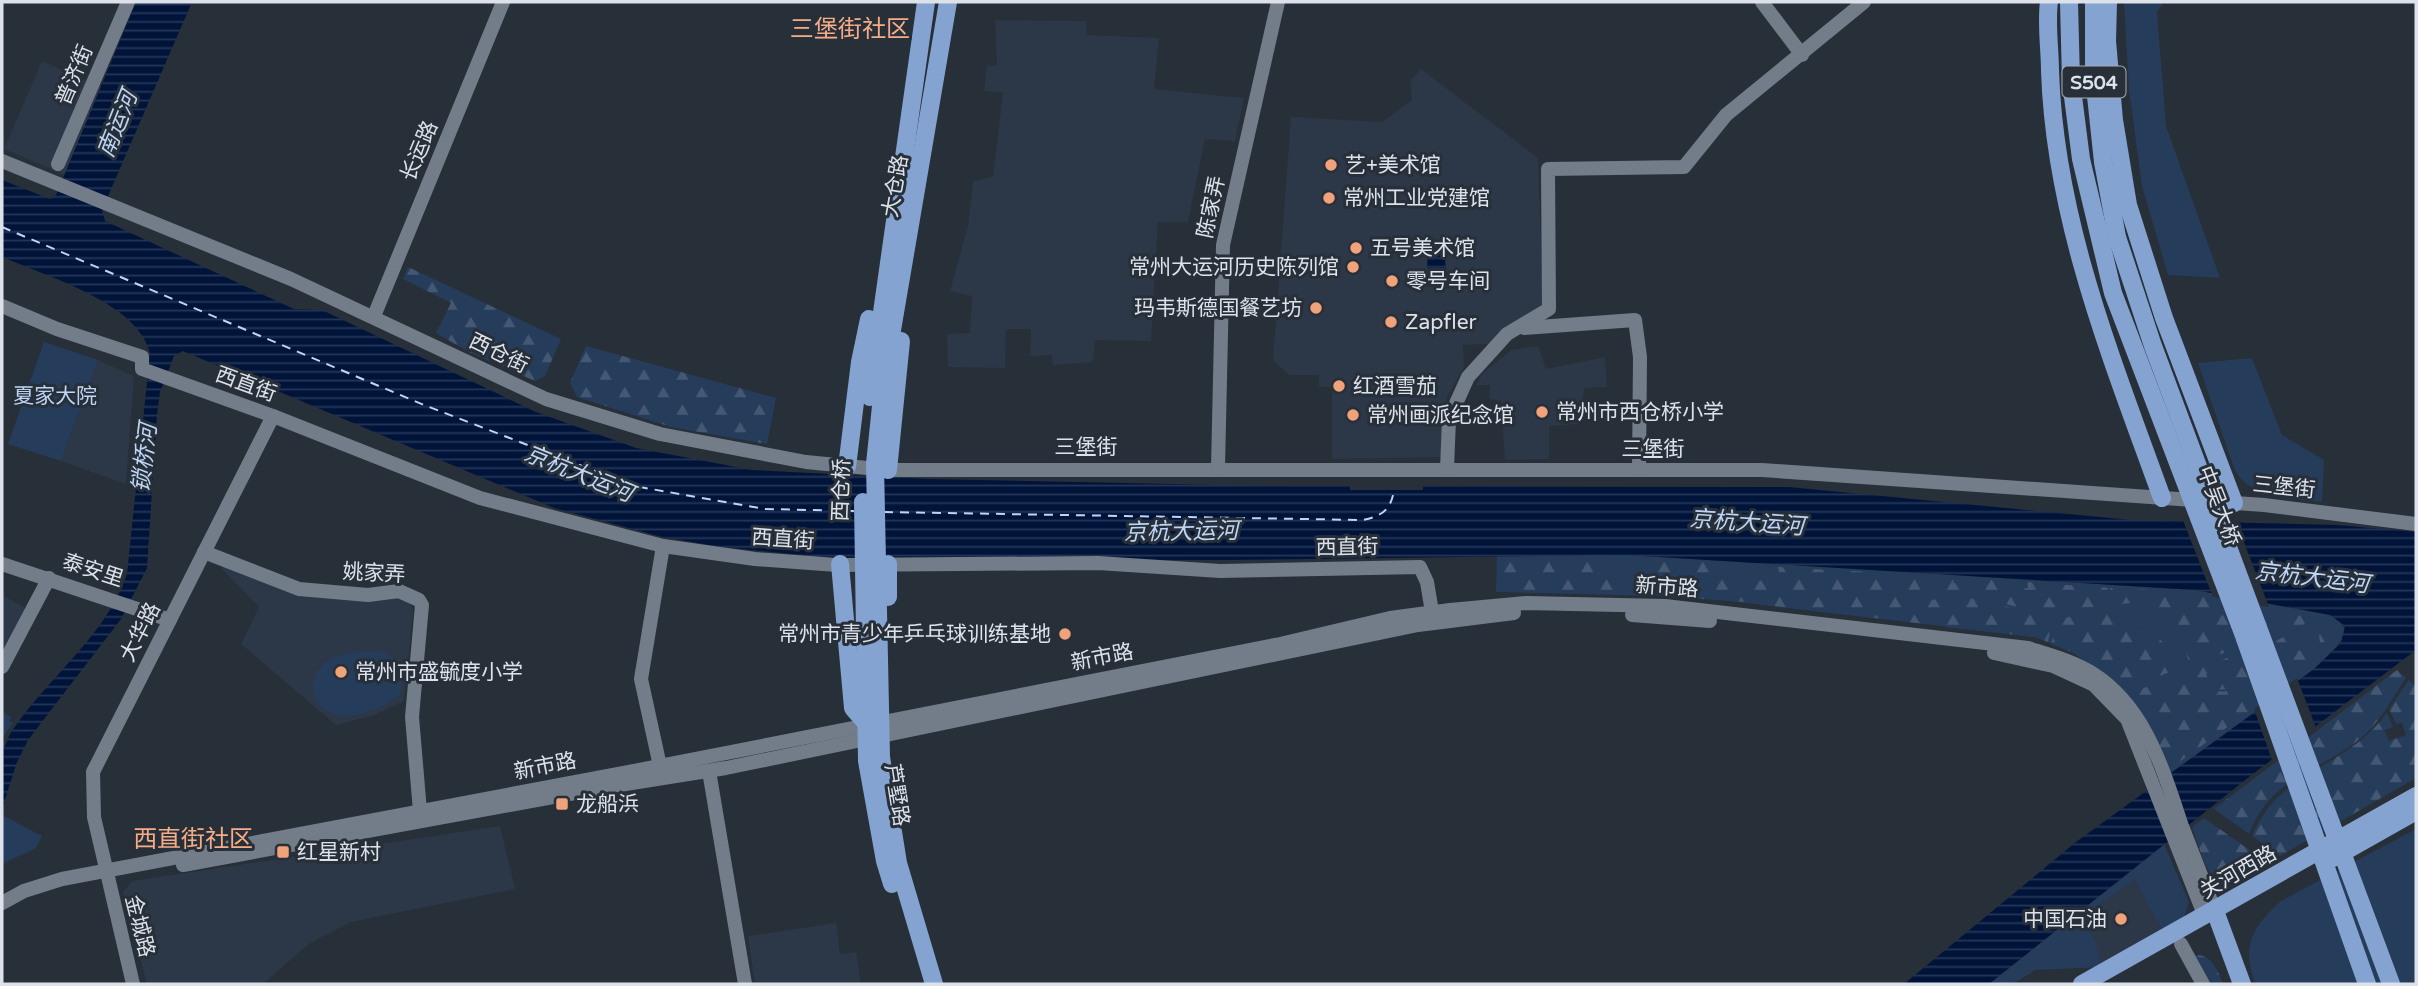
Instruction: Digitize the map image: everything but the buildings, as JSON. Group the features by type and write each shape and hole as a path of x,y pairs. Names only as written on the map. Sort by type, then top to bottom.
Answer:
{"main road":[{"name":"大仓路","path":"878,376 901,176 926,2"},
{"name":"大仓路","path":"878,376 920,175 948,2"},
{"path":"2049,2 2052,121 2070,226 2108,353 2162,498"},
{"name":"中吴大桥","path":"2069,2 2071,82 2081,159 2113,293 2295,779 2367,984"},
{"name":"S504","path":"2092,36 2094,2"},
{"path":"2092,36 2100,2"},
{"path":"2108,2 2107,41 2114,120 2128,205 2164,318 2234,503"},
{"name":"中吴大桥","path":"2092,36 2103,162 2117,237 2153,346 2391,984"},
{"path":"888,470 920,175"},
{"path":"847,467 860,362 901,176"},
{"name":"西仓桥","path":"870,607 863,463 878,376"},
{"path":"840,564 853,708 874,731 889,698 888,564"},
{"name":"芦墅路","path":"870,607 874,731 898,863 934,984"},
{"name":"芦墅路","path":"874,731 867,761 885,861 923,984"},
{"path":"2313,774 2339,825 2400,984"},
{"path":"2295,779 2321,883 2358,984"},
{"name":"关河西路","path":"2106,984 2181,944 2212,919 2416,796"},
{"name":"关河西路","path":"2082,984 2416,811"},
{"path":"2212,919 2230,984"},
{"path":"2212,919 2242,984"}],"street":[{"name":"普济街","path":"58,164 128,2"},
{"name":"长运路","path":"374,316 503,2"},
{"name":"陈家弄","path":"1218,468 1223,245 1278,2"},
{"path":"1762,2 1802,55"},
{"path":"1447,469 1449,419 1458,394 1481,360 1517,328 1549,309 1548,169 1684,167 1726,115 1864,2"},
{"name":"西仓街","path":"2,161 374,316 556,402 660,434 847,467 888,470"},
{"name":"西直街","path":"2,306 57,330 142,357 142,369 273,416 480,498 663,546 755,559 840,564 1098,563 1220,571 1420,567 1427,582 1432,612"},
{"path":"1517,328 1635,320 1640,357 1639,470"},
{"name":"大华路","path":"106,874 94,817 93,772 273,416"},
{"name":"三堡街","path":"888,470 1762,470 2234,503 2416,524"},
{"path":"660,766 641,679 663,546"},
{"name":"姚家弄","path":"204,552 299,589 368,595 399,592 419,600 422,605 412,717 420,811"},
{"name":"泰安里","path":"2,564 153,612 170,620"},
{"path":"2,667 49,578"},
{"name":"新市路","path":"2,903 24,891 62,879 106,874 709,771 874,731 1432,612 1525,603 1665,606 2028,648 2073,664 2113,689 2138,720 2159,778"},
{"name":"新市路","path":"2,911 51,890 106,874 420,811 660,766 874,731 1418,625 1526,612 1649,615 1901,641 2007,655 2053,666 2094,685 2109,698 2127,719 2159,778"},
{"path":"709,771 745,984"},
{"path":"2159,778 2178,835 2212,919"},
{"name":"金城路","path":"106,874 133,984"},
{"path":"2181,944 2203,984"}],"shaded area":[{"path":"995,20 1086,21 1086,35 1159,38 1154,89 1244,98 1235,141 1205,139 1188,222 1158,222 1151,341 1095,340 1093,362 1053,365 1052,355 1030,356 1031,329 1006,329 1005,368 948,367 947,334 970,333 972,296 950,291 968,226 973,181 993,177 1003,93 984,91 987,66 997,66"},
{"path":"42,61 101,87 65,175 4,149"},
{"path":"1421,69 1538,158 1543,308 1492,344 1463,345 1464,368 1447,397 1442,457 1332,459 1332,387 1319,387 1319,375 1289,375 1273,360 1291,117 1382,122 1412,100 1410,81"},
{"name":"常州市西仓桥小学","path":"1538,346 1546,369 1605,357 1607,387 1584,388 1581,424 1549,426 1549,459 1505,460 1501,401 1489,399 1490,385 1476,385 1482,374 1511,350"},
{"path":"98,360 134,376 126,484 61,461"},
{"name":"常州市盛毓度小学","path":"224,564 299,591 397,593 409,600 413,611 404,701 375,715 336,725 241,644 259,607 222,569"},
{"path":"2,595 27,609 2,656"},
{"path":"500,826 515,889 351,922 310,943 263,984 147,984 123,892 132,881"},
{"path":"2136,879 2164,933 2101,967 2082,917"},
{"path":"836,923 840,954 856,952 861,984 755,984 748,936"}],"green space":[{"path":"2124,2 2164,2 2157,12 2166,126 2220,278 2168,275 2142,186 2129,90"},
{"path":"408,267 561,339 545,376 535,381 471,353 436,333 451,303 403,279"},
{"name":"夏家大院","path":"44,342 98,360 61,461 8,444"},
{"path":"586,346 776,398 767,444 671,427 577,397 570,383"},
{"path":"2252,358 2282,435 2324,460 2322,502 2284,498 2261,492 2241,479 2234,468 2198,363"},
{"path":"1497,555 1626,555 2195,590 2330,615 2339,619 2346,632 2335,648 2293,686 2168,775 2106,677 2074,653 2035,637 1696,597 1496,592"},
{"path":"1501,557 1618,559 1618,593 1500,591"},
{"path":"1647,559 1722,563 1722,578 1747,579 1745,602 1645,595"},
{"path":"1768,566 1775,566 1771,574 1780,575 1778,567 1831,570 1827,577 1836,577 1834,570 1872,572 1925,624 1749,603 1751,580 1766,581"},
{"path":"1890,573 1956,577 1953,583 1959,583 1957,578 1968,578 1967,593 1945,594 1918,600"},
{"path":"1971,578 2025,582 2022,588 2028,588 2027,582 2081,586 2080,596 2097,598 2099,587 2108,588 2105,595 2112,595 2110,588 2131,589 2131,603 2083,608 2049,616 1970,594"},
{"path":"2135,589 2192,593 2297,613 2286,621 2278,634 2189,665 2182,642 2176,634 2135,604"},
{"path":"1944,597 1981,599 2052,620 2048,642 2035,637 1945,627 1921,603"},
{"path":"2099,609 2124,616 2148,629 2168,647 2184,667 2120,690 2074,653 2051,644 2058,620"},
{"path":"2302,614 2305,624 2282,632 2288,622"},
{"path":"2341,628 2337,641 2318,660 2313,645 2320,643 2319,635"},
{"path":"2299,632 2302,641 2278,649 2280,657 2309,647 2315,663 2167,771 2124,695 2186,673 2205,688 2227,691 2238,688 2258,674 2276,642"},
{"path":"2273,642 2264,662 2238,686 2230,666 2206,674 2209,681 2229,674 2233,688 2209,687 2190,671"},
{"path":"378,650 391,657 399,667 402,679 400,694 377,708 350,716 325,710 317,700 312,686 321,666 337,656"},
{"path":"2397,670 2406,678 2374,725 2345,750 2283,787 2258,815 2249,834 2214,809"},
{"path":"2409,680 2416,686 2416,778 2280,856 2252,836 2264,814 2279,796 2296,782 2352,747 2387,713 2393,727 2384,730 2389,741 2406,735 2402,723 2396,724 2389,709"},
{"path":"3,712 11,717 9,721 13,723 2,739"},
{"path":"2,815 42,836 36,848 2,864"},
{"path":"2204,818 2268,863 2224,886 2207,868 2192,827"},
{"path":"2416,829 2416,984 2255,984 2249,958 2252,938 2262,920 2281,901"},
{"path":"2164,844 2189,902 2183,921 2164,933 2135,880 2082,917 2096,943 2101,967 2035,970 2013,984 1989,984"},
{"path":"2195,955 2210,960 2223,984 2211,984"}],"water":[{"path":"136,2 192,2 102,210 105,221 294,309 322,310 536,412 636,448 752,470 927,479 1268,486 1789,487 2131,520 2337,525 2416,532 2416,650 2249,777 1989,984 1904,984 2076,842 2314,669 2341,643 2345,626 2330,615 2195,590 1626,555 1224,560 842,559 721,547 662,537 554,508 183,351 174,356 160,392 147,568 121,619 28,740 17,762 2,809 2,753 10,734 40,694 90,638 117,597 127,574 150,353 142,335 110,306 66,283 2,257 2,180 50,199 56,195"},
{"path":"1428,245 1432,245 1432,255 1445,255 1446,274 1427,268"}],"pier":[{"path":"1350,486 1423,486 1423,490 1350,490"},
{"path":"2182,518 2235,519 2269,607 2213,597"},
{"path":"2297,678 2317,730 2273,763 2254,709"}],"ferry route":[{"path":"2,227 424,405 634,486 765,509 854,511"},
{"path":"884,512 1363,520 1384,511 1391,503 1394,490"}],"place":[{"name":"艺+美术馆","path":"1331,165"},
{"name":"常州工业党建馆","path":"1329,198"},
{"name":"五号美术馆","path":"1356,248"},
{"name":"常州大运河历史陈列馆","path":"1353,267"},
{"name":"零号车间","path":"1392,281"},
{"name":"玛韦斯德国餐艺坊","path":"1316,308"},
{"name":"Zapfler","path":"1391,322"},
{"name":"红酒雪茄","path":"1339,386"},
{"name":"常州市西仓桥小学","path":"1542,412"},
{"name":"常州画派纪念馆","path":"1353,415"},
{"name":"常州市青少年乒乓球训练基地","path":"1065,634"},
{"name":"常州市盛毓度小学","path":"341,672"},
{"name":"龙船浜","path":"562,804"},
{"name":"红星新村","path":"283,852"},
{"name":"中国石油","path":"2121,919"}],"district":[{"name":"三堡街社区","path":"850,29"},
{"name":"西直街社区","path":"193,839"}],"water label":[{"name":"南运河","path":"117,124"},
{"name":"锁桥河","path":"144,458"},
{"name":"京杭大运河","path":"579,473"},
{"name":"京杭大运河","path":"1747,522"},
{"name":"京杭大运河","path":"1181,531"},
{"name":"京杭大运河","path":"2312,577"}]}
